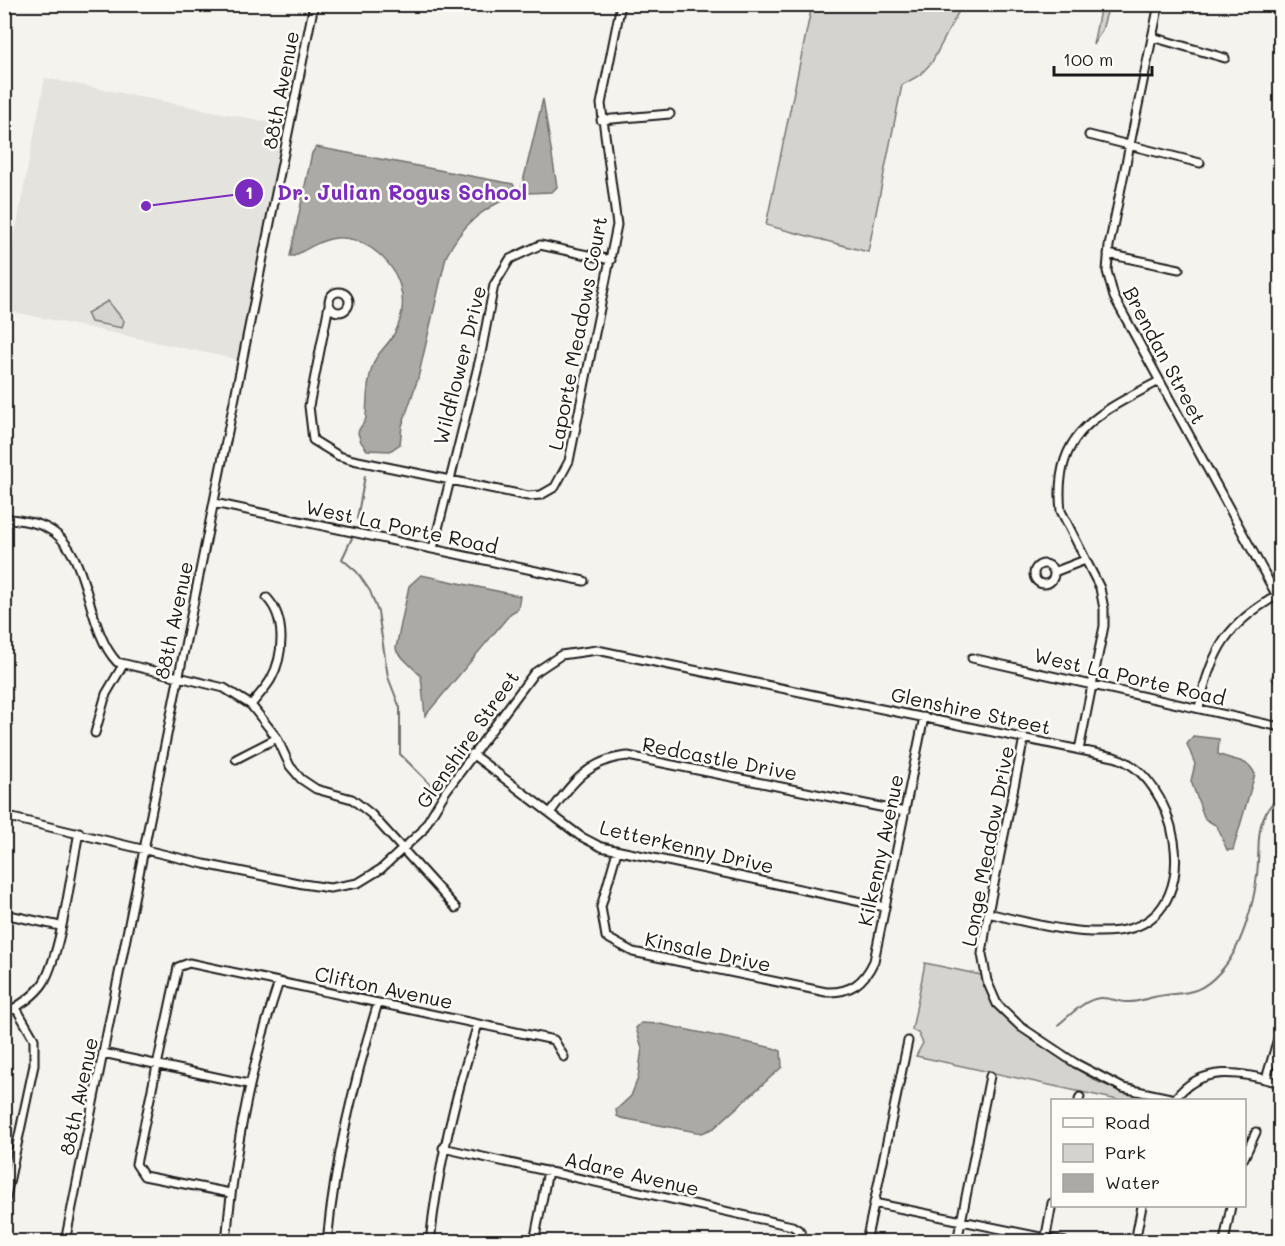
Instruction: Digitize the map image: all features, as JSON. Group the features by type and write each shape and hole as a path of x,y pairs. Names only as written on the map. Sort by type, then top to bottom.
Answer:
{"street":[{"name":"88th Avenue","path":"65,1242 314,4"},
{"name":"Laporte Meadows Court","path":"448,480 528,496 541,495 555,487 569,461 611,260 617,215 601,120 601,104 621,4"},
{"name":"Brendan Street","path":"1159,4 1108,255 1107,271 1114,297 1279,595"},
{"path":"1152,38 1225,58"},
{"path":"601,120 670,114"},
{"path":"1089,135 1200,163"},
{"name":"Wildflower Drive","path":"433,549 448,480 480,358 494,285 510,259 540,245 611,260"},
{"path":"1108,255 1179,269"},
{"path":"329,305 309,406 313,440 339,456 448,480"},
{"path":"1079,750 1104,626 1104,609 1100,588 1061,512 1061,486 1070,448 1078,434 1093,419 1159,381"},
{"name":"West La Porte Road","path":"214,503 584,581"},
{"path":"4,518 45,526 65,542 76,560 94,621 106,650 123,665 224,688 251,705 277,738 290,766 301,779 316,789 352,799 371,814 456,908"},
{"path":"1054,572 1084,560"},
{"path":"1199,708 1212,657 1229,632 1250,612 1279,595"},
{"path":"251,705 272,678 280,650 280,628 275,606 267,598"},
{"name":"Glenshire Street","path":"4,816 79,832 204,864 330,888 358,883 404,850 426,826 446,791 472,754 534,673 561,655 584,650 603,651 1114,757 1133,766 1144,776 1171,824 1175,868 1173,885 1162,908 1151,919 1132,928 1116,930 1054,928 988,913"},
{"name":"West La Porte Road","path":"972,658 1281,727"},
{"path":"95,733 106,694 123,665"},
{"name":"Kilkenny Avenue","path":"858,986 868,974 874,961 924,717"},
{"path":"236,759 277,738"},
{"name":"Longe Meadow Drive","path":"1024,738 988,913 982,954 987,981 997,1004 1022,1027 1094,1075 1123,1088 1171,1099"},
{"name":"Letterkenny Drive","path":"472,754 588,841 616,851 885,907"},
{"name":"Redcastle Drive","path":"549,813 584,771 607,760 628,756 905,812"},
{"path":"4,1014 16,1008 43,983 54,956 79,832"},
{"name":"Kinsale Drive","path":"616,851 601,907 606,937 633,952 826,992 841,993 858,986"},
{"path":"4,914 60,926"},
{"name":"Clifton Avenue","path":"157,1065 178,967 189,963 554,1040 564,1057"},
{"path":"226,1242 230,1193 248,1084 279,982"},
{"path":"327,1242 340,1143 351,1094 378,1002"},
{"path":"4,1206 34,1065 34,1040 16,1008"},
{"path":"430,1242 436,1182 443,1148 478,1024"},
{"path":"1266,1079 1281,1032"},
{"path":"866,1242 908,1041"},
{"path":"103,1053 248,1084"},
{"path":"157,1065 136,1164 139,1170 144,1176 230,1193"},
{"path":"1176,1099 1185,1088 1200,1078 1220,1072 1281,1083"},
{"path":"957,1242 990,1076"},
{"path":"1246,1156 1256,1132"},
{"name":"Adare Avenue","path":"443,1148 792,1226 800,1231 803,1242"},
{"path":"534,1242 548,1171"},
{"path":"874,1203 961,1219 1046,1240 1065,1242"},
{"path":"1046,1240 1052,1207"},
{"path":"1135,1242 1142,1207"},
{"path":"1224,1242 1231,1207"}],"shaded area":[{"path":"45,78 288,126 237,363 235,359 5,310 5,286"}],"green space":[{"path":"812,5 962,5 932,62 920,75 902,85 868,252 766,225"},
{"path":"1101,5 1109,5 1102,30 1093,45"},
{"path":"108,301 124,321 122,328 91,322 87,313"},
{"path":"925,963 981,975 994,1005 1022,1032 1096,1081 1120,1091 1155,1099 1113,1099 916,1056 923,1043 918,1033 912,1030"}],"water":[{"path":"543,99 557,187 552,192 526,193 521,190"},
{"path":"316,147 513,184 516,190 515,195 474,218 459,235 446,257 418,378 402,426 400,444 390,451 367,450 358,433 366,419 369,382 374,362 393,336 402,312 402,299 396,276 381,256 371,248 350,239 331,239 290,256 312,153"},
{"path":"421,575 520,596 518,609 511,613 425,716 421,676 397,652 396,648 409,586"},
{"path":"1280,664 1280,689 1271,678"},
{"path":"1193,736 1219,739 1218,754 1244,762 1255,774 1233,850 1227,850 1217,826 1205,819 1191,781 1195,764 1187,744"},
{"path":"641,1023 660,1024 773,1048 781,1051 782,1067 714,1128 702,1133 621,1118 617,1116 616,1110 631,1096 638,1078 642,1048 636,1028"}],"waterway":[{"path":"516,190 521,190"},
{"path":"357,519 365,476"},
{"path":"352,538 342,559 357,572 370,591 378,612 388,677 400,708 400,754 432,786"},
{"path":"1058,1025 1078,1008 1094,999 1134,1002 1189,992 1204,986 1220,972 1234,952 1250,913 1258,863 1261,823 1271,805 1280,795"}],"place":[{"name":"Dr. Julian Rogus School","path":"146,206"}]}
